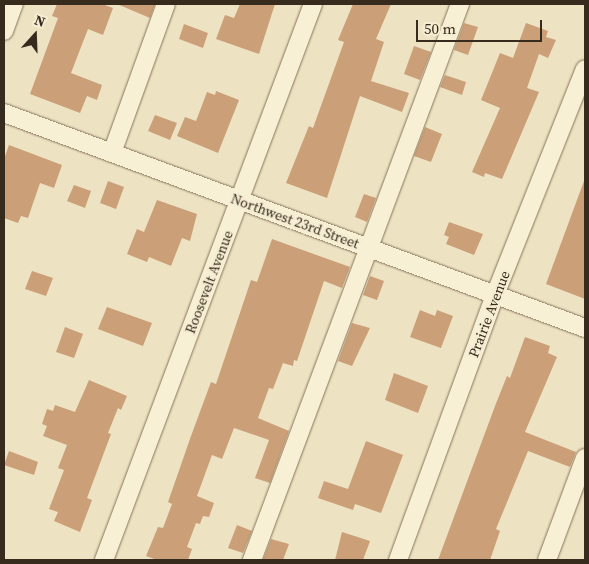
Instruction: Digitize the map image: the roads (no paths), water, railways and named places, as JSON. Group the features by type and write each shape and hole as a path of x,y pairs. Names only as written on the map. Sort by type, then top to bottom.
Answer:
{"street":[{"path":"4,32 14,4"},
{"path":"112,153 166,4"},
{"name":"Roosevelt Avenue","path":"104,560 313,4"},
{"path":"252,560 460,4"},
{"name":"Prairie Avenue","path":"398,560 495,295 585,69"},
{"name":"Northwest 23rd Street","path":"4,113 585,328"},
{"path":"547,560 585,458"}]}
